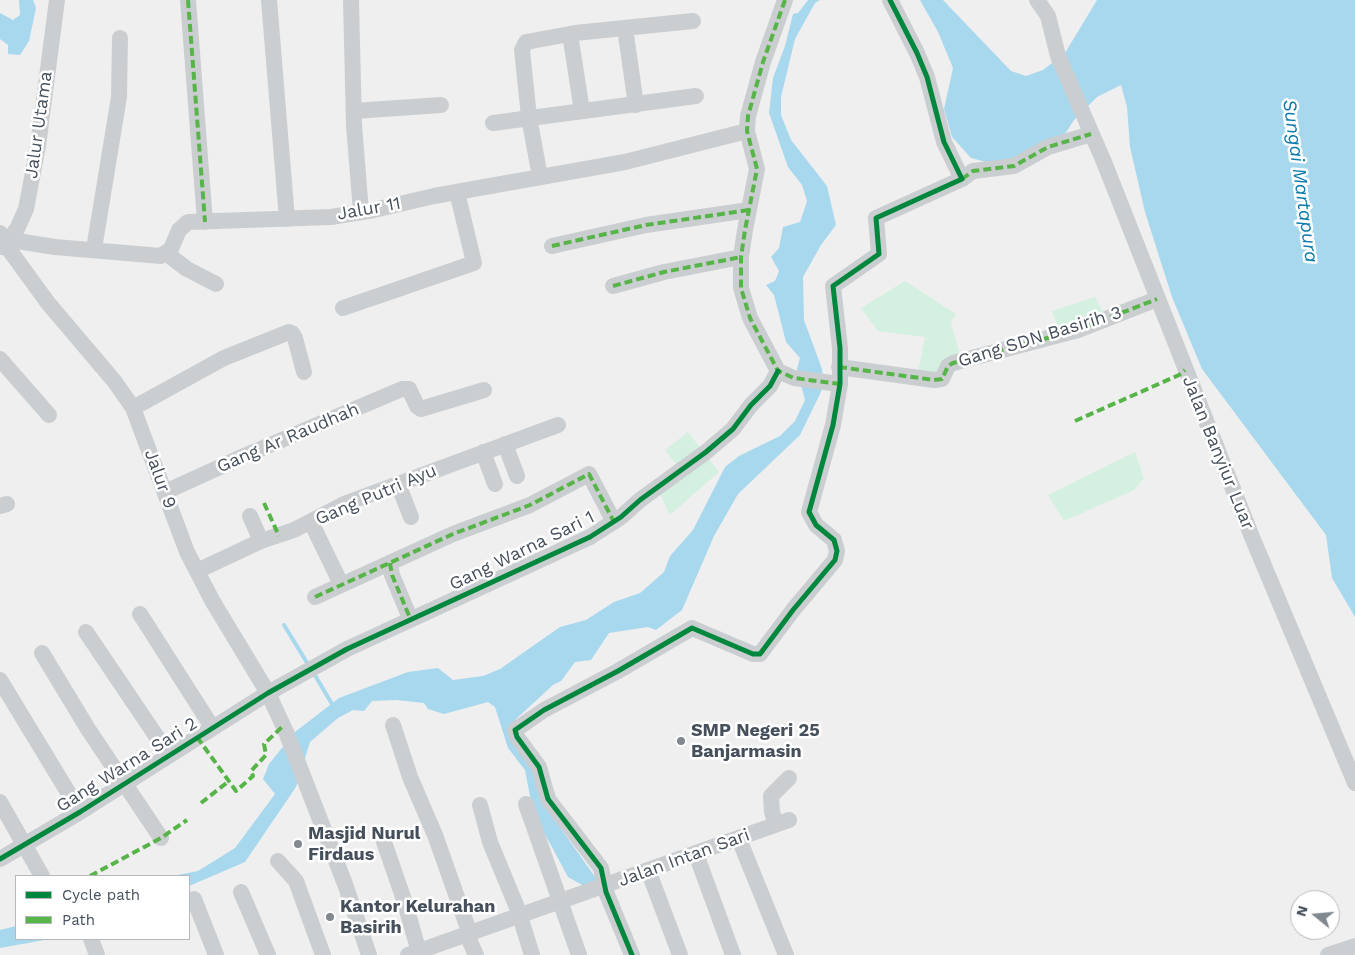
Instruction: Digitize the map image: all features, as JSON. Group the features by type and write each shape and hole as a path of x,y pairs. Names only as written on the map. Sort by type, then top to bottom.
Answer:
{"street":[{"name":"Jalur Utama","path":"2,242 17,229 26,209 38,146 57,0"},
{"path":"188,0 205,222"},
{"path":"269,0 287,219"},
{"path":"351,0 354,111 361,212"},
{"path":"785,0 763,62 746,131 757,169 741,257 741,288 745,304 778,371 794,378 839,378"},
{"path":"890,0 917,53 927,78 944,142 962,179"},
{"name":"Jalan Banyiur Luar","path":"1037,0 1048,16 1058,56 1104,162 1252,537 1355,783"},
{"path":"540,177 529,117 523,46 529,40 693,20"},
{"path":"624,28 636,105"},
{"path":"570,34 582,111"},
{"path":"94,249 120,98 120,38"},
{"path":"492,123 696,96"},
{"path":"354,111 442,105"},
{"path":"632,955 606,892 601,868 548,799 539,767 517,737 515,730 544,710 618,671 692,628 753,654 757,655 764,652 793,610 836,555 837,551 834,540 816,524 809,512 831,433 839,378 840,348 833,286 879,254 875,220 962,179 973,171 1014,166 1088,127"},
{"name":"Jalur 11","path":"166,254 183,225 188,222 287,219 361,212 457,192 625,162 746,131"},
{"path":"343,308 474,263 457,192"},
{"path":"552,246 646,226 749,210"},
{"path":"2,242 17,241 55,247 94,249 155,256 166,254 187,269 216,284"},
{"name":"Jalur 9","path":"2,242 48,303 116,382 133,408 187,552 213,602 268,693 286,732 340,870 369,955"},
{"path":"613,286 664,272 741,257"},
{"name":"Gang SDN Basirih 3","path":"839,378 942,379 948,366 953,363 1078,330 1157,299"},
{"path":"133,408 224,358 289,332 295,338 304,372"},
{"path":"0,360 49,415"},
{"name":"Gang Warna Sari 1","path":"268,693 410,618 509,576 590,537 614,522 733,429 751,404 770,386 778,371"},
{"name":"Gang Ar Raudhah","path":"165,492 397,390 408,388 417,406 421,409 484,390"},
{"name":"Gang Putri Ayu","path":"197,571 261,541 311,522 344,504 558,424"},
{"path":"505,444 517,476"},
{"path":"483,452 495,484"},
{"path":"314,597 453,534 530,505 589,474 614,522"},
{"path":"398,484 411,516"},
{"path":"250,516 261,541"},
{"path":"311,522 341,584"},
{"path":"390,563 392,575 410,618"},
{"path":"140,614 212,727"},
{"path":"86,632 169,755"},
{"path":"42,653 88,729 126,782 161,838"},
{"path":"0,680 80,812"},
{"name":"Gang Warna Sari 2","path":"0,859 22,844 80,812 268,693"},
{"path":"392,725 410,777 434,835 476,955"},
{"name":"Jalan Intan Sari","path":"420,953 468,934 782,822 772,812 771,796 789,778"},
{"path":"0,802 22,844 41,875"},
{"path":"526,804 579,955"},
{"path":"480,805 490,842 532,955"},
{"path":"382,836 420,953"},
{"path":"738,839 786,955"},
{"path":"696,854 733,955"},
{"path":"278,861 296,881 323,955"},
{"path":"648,870 680,955"},
{"path":"242,892 268,955"},
{"path":"194,899 216,955"},
{"path":"91,940 97,955"},
{"path":"1328,955 1355,946"}],"green space":[{"path":"905,281 956,314 951,323 960,355 939,374 918,372 925,337 878,331 861,308"},
{"path":"1095,297 1105,316 1059,329 1052,311"},
{"path":"688,432 719,472 670,515 660,494 684,475 665,450"},
{"path":"1135,452 1144,478 1134,490 1064,521 1048,495"}],"water":[{"path":"19,0 33,0 36,8 29,41 20,55 8,54 8,45 0,39 0,13 13,20 20,15"},
{"path":"808,0 820,0 815,3 795,39 781,97 781,115 791,140 827,186 836,225 821,245 803,277 804,320 822,369 823,386 820,394 800,435 738,494 714,536 682,610 656,630 648,627 609,633 591,660 575,662 561,681 553,685 516,719 512,727 537,772 544,805 598,881 584,886 568,877 533,812 525,770 508,748 495,707 488,702 444,714 428,709 424,703 396,700 372,701 364,711 353,710 338,718 310,742 296,787 245,862 190,886 190,875 178,875 198,871 235,848 275,794 263,779 269,764 295,732 339,698 408,672 438,668 453,680 483,676 500,669 560,627 586,620 614,602 640,593 664,572 670,556 693,530 725,467 739,456 780,436 795,421 805,400 797,369 800,358 786,342 774,295 766,285 775,281 779,271 771,257 779,248 783,227 800,222 807,201 802,185 788,167 769,113 773,78 785,46 793,14 798,13"},
{"name":"Sungai Martapura","path":"920,0 943,0 1011,71 1026,76 1043,70 1065,53 1097,0 1355,0 1355,617 1332,578 1326,535 1202,369 1172,297 1145,212 1130,147 1127,107 1121,85 1097,97 1074,120 1063,137 998,165 971,158 952,137 944,109 953,68 938,32"},
{"path":"15,926 15,940 44,940 0,948 0,930"}],"waterway":[{"path":"284,625 309,666"},
{"path":"313,672 332,704"}],"marked path":[{"path":"188,0 205,222"},
{"path":"785,0 763,62 748,116 747,131 757,169 741,257 741,288 750,318 778,371 794,378 840,384"},
{"path":"962,179 973,171 1014,166 1048,147 1091,134"},
{"path":"552,246 646,225 749,210"},
{"path":"613,286 664,272 741,257"},
{"path":"839,367 934,380 942,379 948,366 953,363 1078,330 1157,299"},
{"path":"1075,421 1179,375 1185,370"},
{"path":"315,597 453,534 530,505 589,474 614,522"},
{"path":"264,503 279,536"},
{"path":"390,563 392,575 410,618"},
{"path":"197,737 236,791 253,776 251,771 266,755 264,744 283,726"},
{"path":"201,803 229,781"},
{"path":"92,875 161,838 187,820"}],"cycle path":[{"path":"632,955 606,892 601,868 548,799 539,767 517,737 515,730 544,710 618,671 692,628 753,654 760,654 793,610 835,560 837,551 834,540 816,525 809,512 833,425 840,384 840,348 833,286 879,254 876,218 962,179 944,142 927,77 890,0"},
{"path":"0,859 80,812 268,693 347,649 590,537 621,517 640,500 706,452 733,429 751,405 770,386 778,371"}],"place":[{"name":"SMP Negeri 25 Banjarmasin","path":"681,741"},
{"name":"Masjid Nurul Firdaus","path":"298,844"},
{"name":"Kantor Kelurahan Basirih","path":"330,917"}]}
